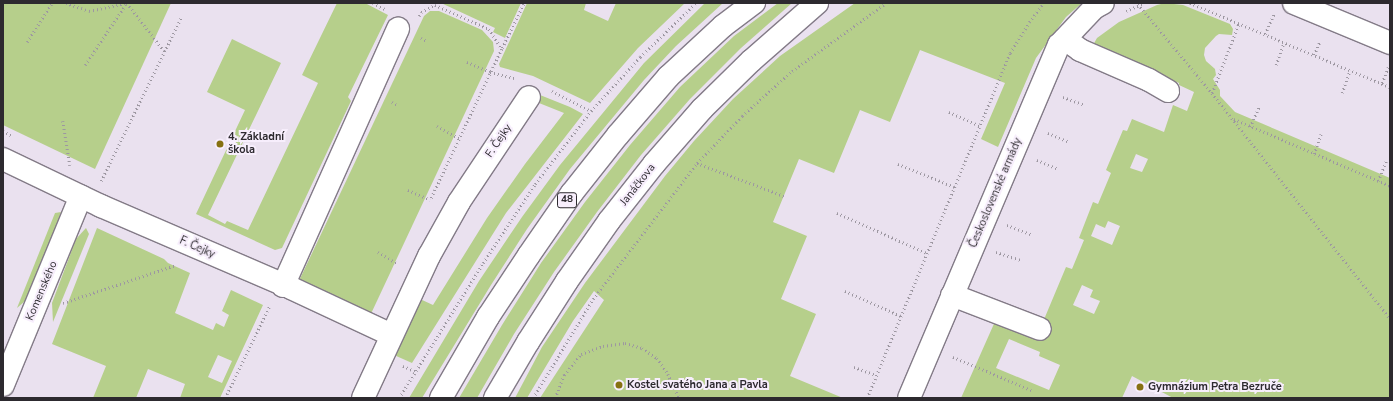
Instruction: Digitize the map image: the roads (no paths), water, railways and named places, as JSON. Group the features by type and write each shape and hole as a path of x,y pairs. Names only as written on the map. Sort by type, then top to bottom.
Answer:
{"street":[{"name":"48","path":"441,398 488,317 529,255 572,193 613,141 668,77 723,26 754,3"},
{"name":"Janáčkova","path":"495,398 528,342 567,281 610,221 654,164 702,109 751,61 817,3"},
{"name":"Československé armády","path":"909,398 1059,45 1094,8 1103,3"},
{"path":"1285,6 1390,43"},
{"path":"277,295 392,21"},
{"path":"1065,39 1080,50 1149,80 1168,91"},
{"name":"F. Čejky","path":"363,398 429,256 459,202 529,96"},
{"name":"F. Čejky","path":"3,159 82,196 277,295 392,335"},
{"name":"Komenského","path":"3,385 82,196"},
{"path":"952,295 1040,329"}],"place":[{"name":"4. Základní škola","path":"220,144"},
{"name":"Kostel svatého Jana a Pavla","path":"619,385"},
{"name":"Gymnázium Petra Bezruče","path":"1140,387"}]}
